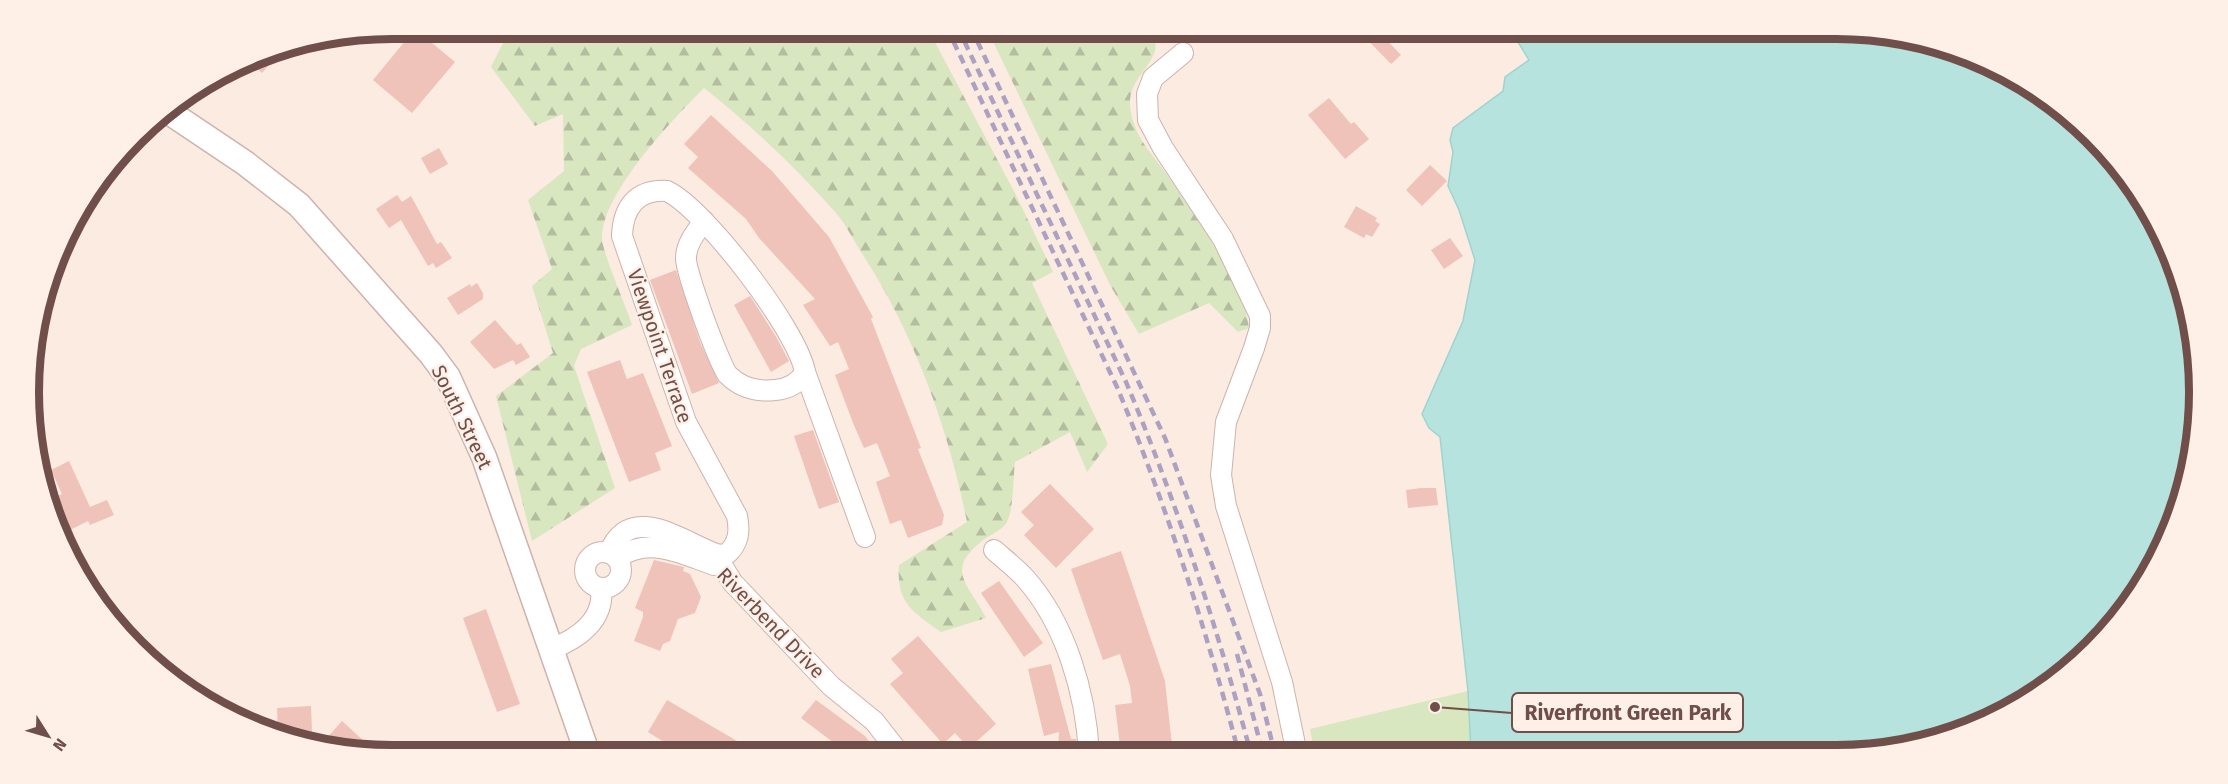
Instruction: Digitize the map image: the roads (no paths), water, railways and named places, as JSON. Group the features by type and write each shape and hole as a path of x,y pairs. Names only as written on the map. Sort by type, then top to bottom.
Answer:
{"street":[{"path":"1183,53 1153,78 1147,94 1146,111 1152,129 1163,148 1223,239 1260,316 1260,328 1254,348 1226,422 1221,475 1226,506 1282,682 1295,745"},
{"name":"South Street","path":"173,115 244,163 299,205 431,354 448,377 484,457 585,745"},
{"name":"Viewpoint Terrace","path":"721,561 736,543 740,529 737,516 686,422 622,236 622,225 630,205 646,192 656,190 673,194 704,221 748,272 801,355 805,372 865,537"},
{"path":"704,221 689,244 686,264 702,311 729,375 753,390 773,391 788,387 805,372"},
{"name":"Riverbend Drive","path":"601,588 589,582 585,569 591,557 599,553 613,555 632,548 660,547 721,561 733,583 831,686 874,721 893,745"},
{"path":"994,550 1025,578 1057,629 1082,696 1088,745"},
{"path":"551,649 572,640 589,626 600,607 601,588 608,588 620,579 621,564 613,555"}],"water":[{"path":"1516,39 1836,39 1882,42 1927,51 1992,75 2032,98 2086,142 2130,196 2162,257 2182,323 2189,392 2182,461 2162,527 2130,588 2086,642 2032,686 1992,709 1927,733 1882,742 1836,745 1471,745 1468,691 1440,437 1429,428 1422,414 1463,321 1475,260 1459,210 1448,186 1453,152 1450,140 1453,128 1503,91 1505,77 1529,60"}],"railway":[{"path":"952,39 1117,387 1153,477 1184,569 1236,745"},
{"path":"963,39 1126,382 1145,428 1195,566 1248,745"},
{"path":"976,39 1165,438 1260,694 1273,745"},
{"path":"1237,654 1261,745"}],"place":[{"name":"Riverfront Green Park","path":"1435,707"}]}
